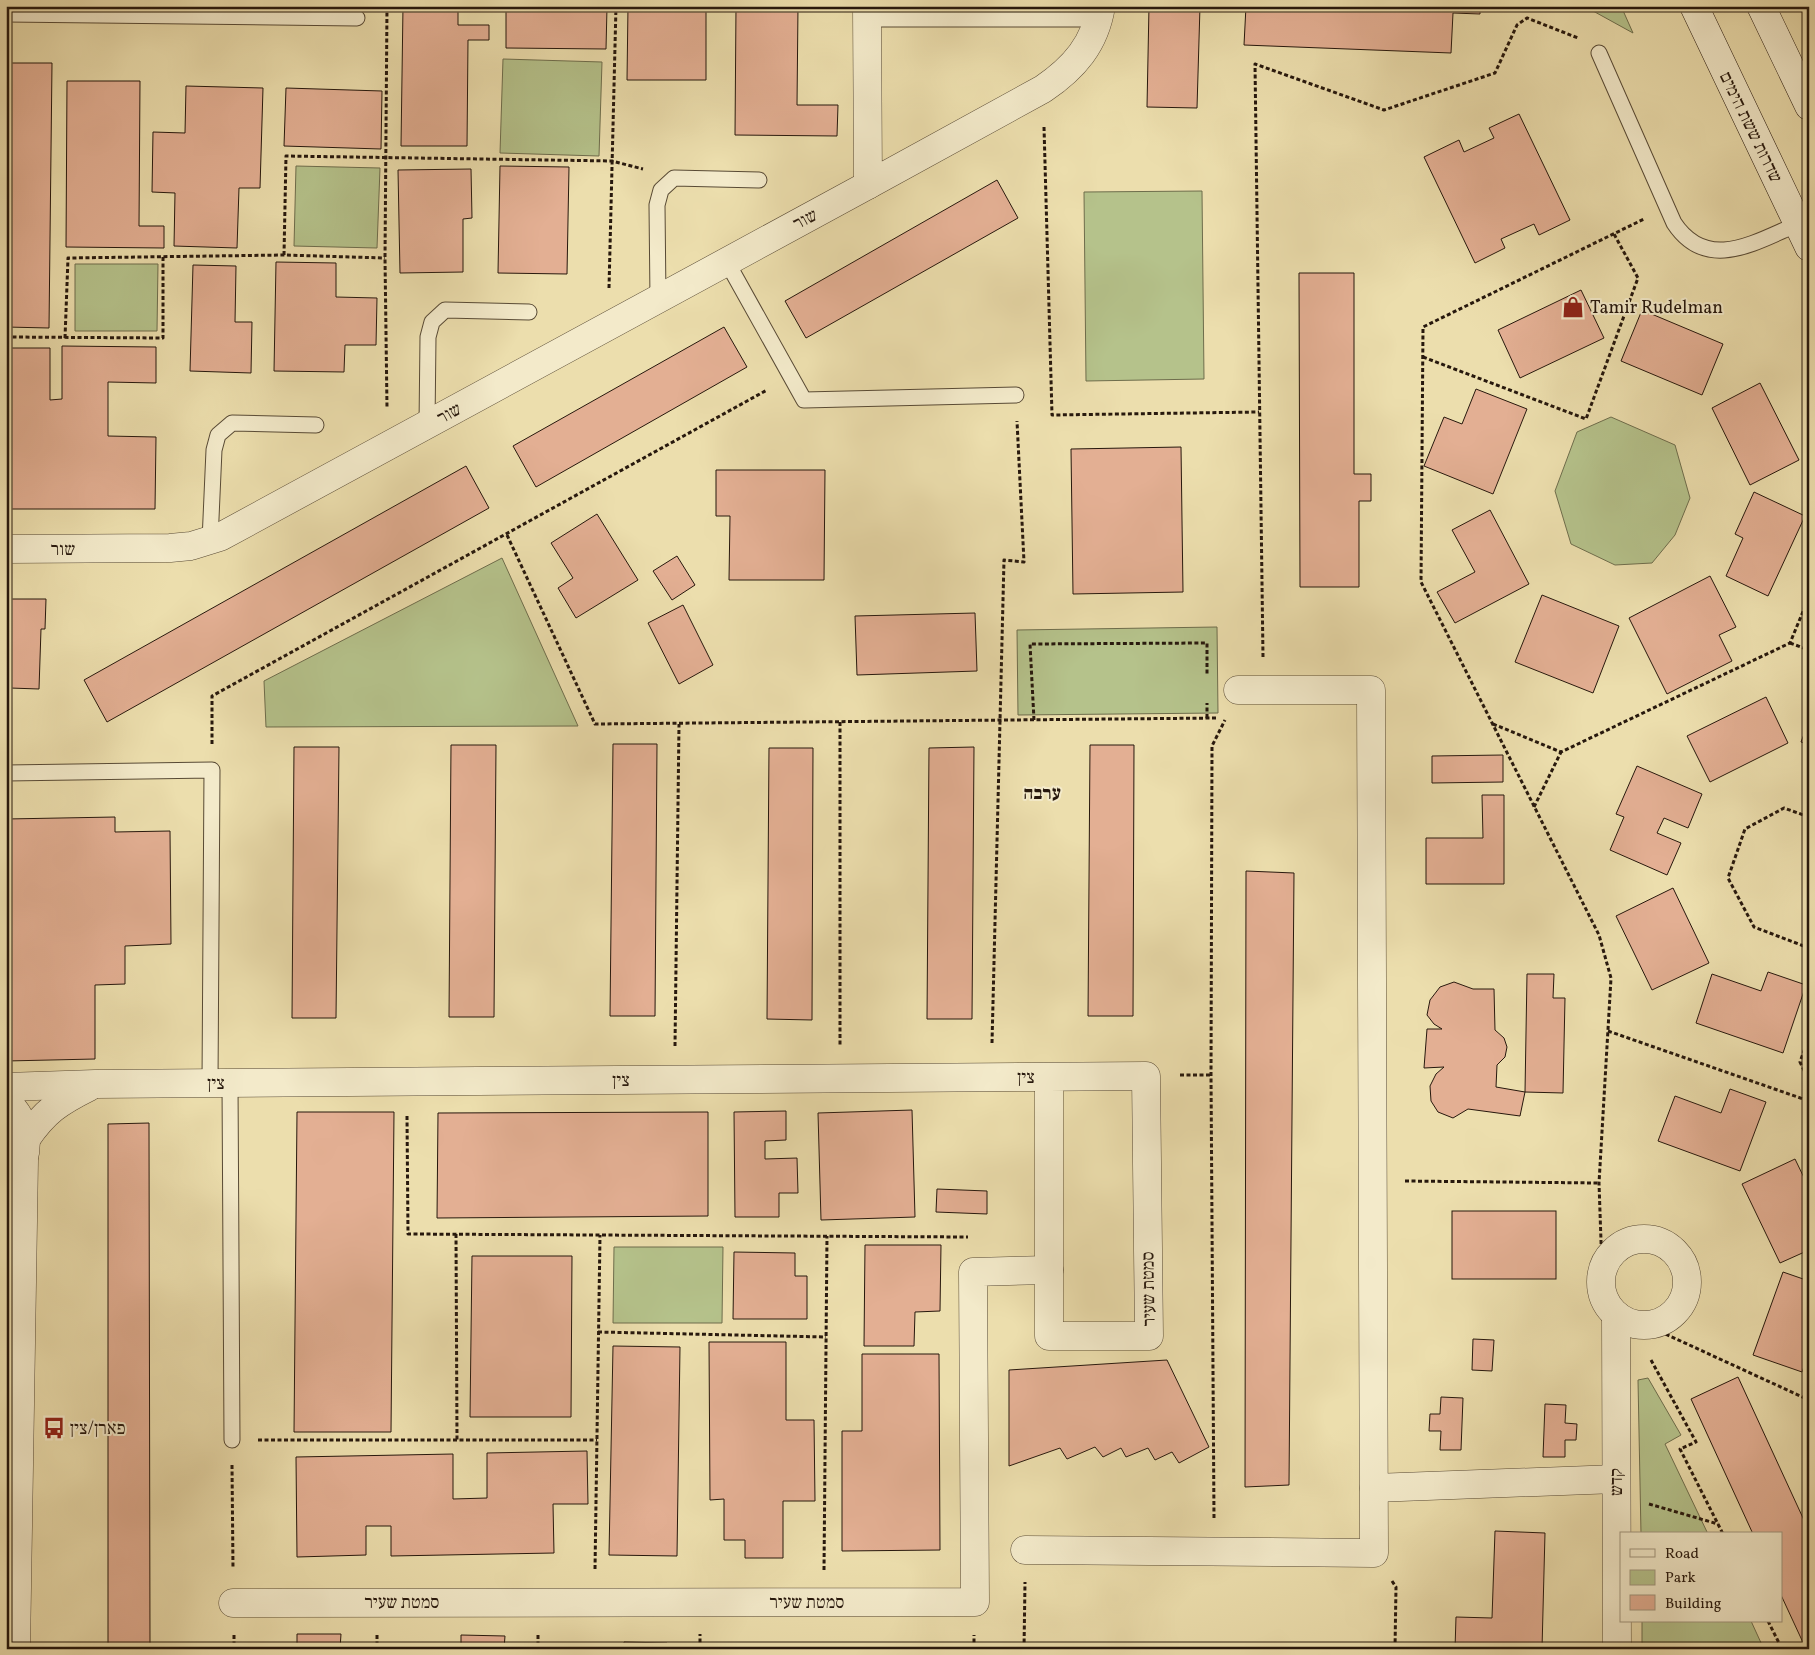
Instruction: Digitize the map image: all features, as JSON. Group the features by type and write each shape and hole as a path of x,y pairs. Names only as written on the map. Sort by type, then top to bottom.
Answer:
{"street":[{"name":"שדרות ששת הימים","path":"1694,6 1803,236"},
{"path":"1761,6 1809,106"},
{"path":"867,12 868,185"},
{"name":"שור","path":"6,549 170,548 191,546 210,541 238,528 1043,89 1072,67 1090,41 1100,12"},
{"path":"1025,1550 1374,1553 1371,690 1251,690"},
{"name":"צין","path":"6,1087 95,1084 1146,1076"},
{"name":"סמטת שעיר","path":"1049,1077 1049,1336 1149,1336 1146,1076"},
{"name":"צין","path":"6,1186 13,1180 36,1123 53,1108 95,1084"},
{"path":"6,1101 21,1118 25,1149 20,1325 16,1649"},
{"path":"1648,1239 1657,1241 1666,1244 1678,1256 1686,1270 1686,1295 1677,1311 1671,1317 1656,1324 1632,1322 1610,1309 1602,1294 1602,1270 1611,1254 1617,1248 1632,1241 1648,1239"},
{"name":"סמטת שעיר","path":"233,1603 974,1602 973,1272 1049,1270"},
{"path":"6,1272 20,1325"},
{"name":"קדש","path":"1618,1649 1616,1486 1632,1322"},
{"path":"1374,1488 1616,1486"}],"lane":[{"path":"867,12 1100,12"},
{"path":"6,14 356,18"},
{"path":"1599,53 1667,208 1680,233 1706,250 1724,251 1803,236"},
{"path":"658,299 657,205 661,190 674,178 758,180"},
{"path":"727,262 804,400 1016,395"},
{"path":"427,425 428,337 432,322 445,310 529,312"},
{"path":"210,541 214,450 218,435 232,423 316,425"},
{"path":"6,773 212,770 232,1440"}],"path":[{"path":"387,6 385,258 388,447"},
{"path":"608,326 616,6"},
{"path":"1251,690 1259,412 1255,64 1384,110 1495,73 1517,25 1527,18 1581,40 1599,53"},
{"path":"1043,89 1052,415 1259,412"},
{"path":"284,255 286,156 612,161 674,178"},
{"path":"1602,1270 1599,1182 1611,978 1598,935 1421,582 1423,327 1667,208"},
{"path":"1423,357 1586,419 1638,278 1614,234"},
{"path":"65,338 68,258 284,255 385,258"},
{"path":"6,337 163,338 163,256"},
{"path":"212,770 212,696 791,376"},
{"path":"992,1077 1004,560 1024,562 1016,395"},
{"path":"506,535 595,724 1226,718 1212,746 1211,1075 1214,1551"},
{"path":"1534,807 1561,752 1790,643 1809,597"},
{"path":"1034,720 1030,644 1208,643 1207,680"},
{"path":"1790,643 1809,650"},
{"path":"1207,699 1207,718"},
{"path":"840,722 840,1078"},
{"path":"674,1080 678,724"},
{"path":"1492,724 1561,752"},
{"path":"1809,817 1784,808 1745,829 1728,878 1754,927 1809,948"},
{"path":"1608,1030 1809,1101"},
{"path":"1809,1037 1800,1062 1809,1082"},
{"path":"407,1082 408,1234 972,1237"},
{"path":"1372,1181 1599,1182"},
{"path":"456,1234 458,1440"},
{"path":"594,1602 600,1235"},
{"path":"823,1602 827,1236"},
{"path":"1632,1322 1809,1400"},
{"path":"1632,1322 1696,1442 1680,1449 1722,1532"},
{"path":"598,1332 826,1337"},
{"path":"234,1649 232,1440 597,1440"},
{"path":"1616,1486 1718,1524"},
{"path":"1024,1649 1025,1550"},
{"path":"1374,1553 1396,1587 1395,1649"},
{"path":"1768,1622 1782,1649"}],"green space":[{"path":"1584,6 1621,6 1633,33"},
{"path":"503,59 602,62 599,156 500,153"},
{"path":"296,166 380,168 377,248 294,246"},
{"path":"1202,191 1204,379 1086,381 1084,192"},
{"path":"75,264 158,264 157,331 75,331"},
{"path":"1611,417 1675,445 1690,498 1675,535 1652,563 1615,565 1571,544 1555,491 1577,432"},
{"path":"502,558 578,726 266,727 264,681"},
{"path":"1217,627 1218,713 1018,715 1017,630"},
{"path":"614,1247 723,1247 722,1323 613,1323"},
{"path":"1648,1378 1681,1435 1665,1444 1707,1532 1641,1532 1638,1380"},
{"path":"1642,1622 1751,1622 1762,1645 1752,1649 1642,1649"}],"building":[{"path":"403,6 458,6 458,25 489,25 489,40 468,40 467,146 401,146"},
{"path":"506,6 607,7 606,49 506,48"},
{"path":"628,6 706,6 706,80 627,80"},
{"path":"736,6 798,6 797,105 838,105 837,136 735,135"},
{"path":"1149,6 1200,6 1197,108 1147,107"},
{"path":"1246,6 1480,6 1480,14 1453,13 1451,53 1244,45"},
{"path":"6,63 52,63 49,328 6,327"},
{"path":"67,81 140,81 139,226 164,226 164,248 66,247"},
{"path":"186,86 263,88 260,188 239,188 237,248 174,246 175,193 152,192 153,132 185,133"},
{"path":"286,88 382,91 381,149 284,146"},
{"path":"1519,114 1570,220 1539,235 1534,224 1501,239 1505,248 1475,263 1424,157 1459,140 1464,152 1494,138 1489,128"},
{"path":"500,166 569,167 567,274 498,273"},
{"path":"471,169 472,218 463,219 463,272 400,273 398,170"},
{"path":"997,180 1018,218 806,338 785,301"},
{"path":"276,262 336,263 336,297 377,298 376,345 345,345 344,372 274,371"},
{"path":"193,265 236,266 235,322 252,322 251,373 190,371"},
{"path":"1299,273 1354,273 1354,474 1371,474 1371,501 1359,501 1359,587 1300,587"},
{"path":"1581,290 1604,338 1520,378 1498,330"},
{"path":"1642,310 1723,344 1702,395 1621,361"},
{"path":"724,327 747,367 536,487 513,446"},
{"path":"62,346 156,347 156,383 108,382 108,436 156,437 155,509 6,509 6,348 50,348 50,400 62,399"},
{"path":"1760,383 1799,460 1750,485 1712,408"},
{"path":"1476,389 1527,409 1493,494 1424,466 1444,417 1462,424"},
{"path":"1181,447 1183,592 1073,594 1071,449"},
{"path":"466,466 489,508 107,722 84,680"},
{"path":"716,470 825,470 824,580 729,580 730,516 716,516"},
{"path":"1754,492 1805,516 1768,596 1726,576 1743,538 1735,534"},
{"path":"1490,510 1529,584 1455,623 1437,592 1475,572 1452,530"},
{"path":"597,514 638,580 576,618 558,588 573,578 551,543"},
{"path":"677,556 695,585 672,600 653,571"},
{"path":"1710,576 1736,627 1719,635 1732,661 1667,694 1629,618"},
{"path":"1542,595 1619,626 1593,693 1515,662"},
{"path":"6,599 46,599 45,629 41,629 39,689 10,688 10,683 6,683"},
{"path":"683,605 713,665 679,684 648,623"},
{"path":"975,613 977,671 857,675 855,616"},
{"path":"1766,697 1788,743 1710,782 1687,736"},
{"path":"1809,721 1809,745 1801,742"},
{"path":"613,744 657,744 655,1016 610,1016"},
{"path":"451,745 496,745 494,1017 449,1017"},
{"path":"1090,745 1134,745 1133,1016 1088,1016"},
{"path":"294,747 339,747 336,1018 292,1018"},
{"path":"974,747 972,1019 927,1019 929,748"},
{"path":"769,748 813,748 812,1020 767,1019"},
{"path":"1503,755 1503,782 1432,783 1432,756"},
{"path":"1637,766 1702,794 1688,828 1664,818 1657,833 1681,843 1667,875 1610,850 1624,817 1616,814"},
{"path":"1482,795 1504,795 1504,884 1426,884 1426,838 1483,838"},
{"path":"115,817 115,832 170,831 171,944 125,946 125,984 95,985 95,1059 6,1061 6,819"},
{"path":"1246,871 1294,873 1289,1485 1245,1487"},
{"path":"1673,888 1709,963 1652,990 1616,916"},
{"path":"1768,972 1806,985 1783,1053 1696,1023 1712,974 1761,991"},
{"path":"1527,974 1554,974 1553,998 1565,998 1563,1093 1525,1092"},
{"path":"1454,982 1473,989 1494,989 1495,1030 1504,1038 1507,1047 1505,1057 1497,1065 1496,1087 1525,1092 1520,1116 1468,1109 1453,1118 1438,1112 1431,1101 1430,1086 1436,1074 1444,1067 1424,1068 1427,1029 1442,1029 1434,1024 1427,1015 1430,1000 1440,987"},
{"path":"1730,1089 1766,1102 1740,1171 1658,1141 1675,1096 1721,1113"},
{"path":"912,1110 915,1217 821,1220 818,1113"},
{"path":"786,1111 786,1140 765,1141 765,1159 797,1158 798,1193 779,1193 779,1217 735,1217 734,1112"},
{"path":"297,1112 394,1112 391,1432 294,1432"},
{"path":"708,1112 708,1216 437,1218 438,1113"},
{"path":"149,1123 150,1649 108,1649 108,1124"},
{"path":"1795,1159 1809,1188 1809,1250 1780,1263 1742,1184"},
{"path":"937,1189 987,1191 987,1214 936,1212"},
{"path":"1452,1211 1556,1211 1556,1279 1452,1279"},
{"path":"865,1245 941,1245 940,1311 915,1312 914,1346 864,1346"},
{"path":"734,1252 795,1253 795,1276 807,1276 807,1319 733,1319"},
{"path":"472,1256 572,1256 571,1417 470,1417"},
{"path":"1783,1272 1809,1281 1809,1353 1802,1372 1753,1355"},
{"path":"1473,1339 1494,1340 1492,1371 1472,1370"},
{"path":"709,1342 786,1342 786,1420 814,1420 815,1501 783,1501 783,1558 745,1558 745,1540 724,1540 724,1499 710,1500"},
{"path":"613,1346 680,1347 677,1556 609,1555"},
{"path":"862,1354 939,1354 940,1550 842,1551 842,1431 862,1431"},
{"path":"1167,1360 1209,1447 1179,1463 1172,1452 1155,1460 1148,1448 1126,1457 1121,1448 1103,1457 1095,1447 1067,1459 1060,1448 1009,1466 1009,1370"},
{"path":"1738,1377 1809,1531 1809,1649 1806,1649 1782,1597 1782,1532 1752,1532 1691,1399"},
{"path":"1441,1397 1463,1398 1461,1450 1440,1450 1441,1431 1429,1431 1430,1414 1440,1414"},
{"path":"1545,1404 1566,1405 1565,1423 1577,1424 1576,1440 1565,1440 1565,1457 1543,1457"},
{"path":"587,1451 588,1504 553,1504 554,1553 391,1556 391,1526 366,1526 366,1555 297,1557 296,1457 453,1454 453,1499 487,1498 487,1453"},
{"path":"1495,1531 1545,1533 1542,1649 1455,1649 1456,1617 1492,1618"},
{"path":"297,1634 341,1634 340,1649 297,1649"},
{"path":"461,1635 505,1636 504,1649 461,1649"},
{"path":"624,1642 667,1643 667,1649 624,1649"}],"place":[{"name":"Tamir Rudelman","path":"1573,307"},
{"name":"פארן/צין","path":"54,1428"}],"district":[{"name":"ערבה","path":"1042,792"}]}
